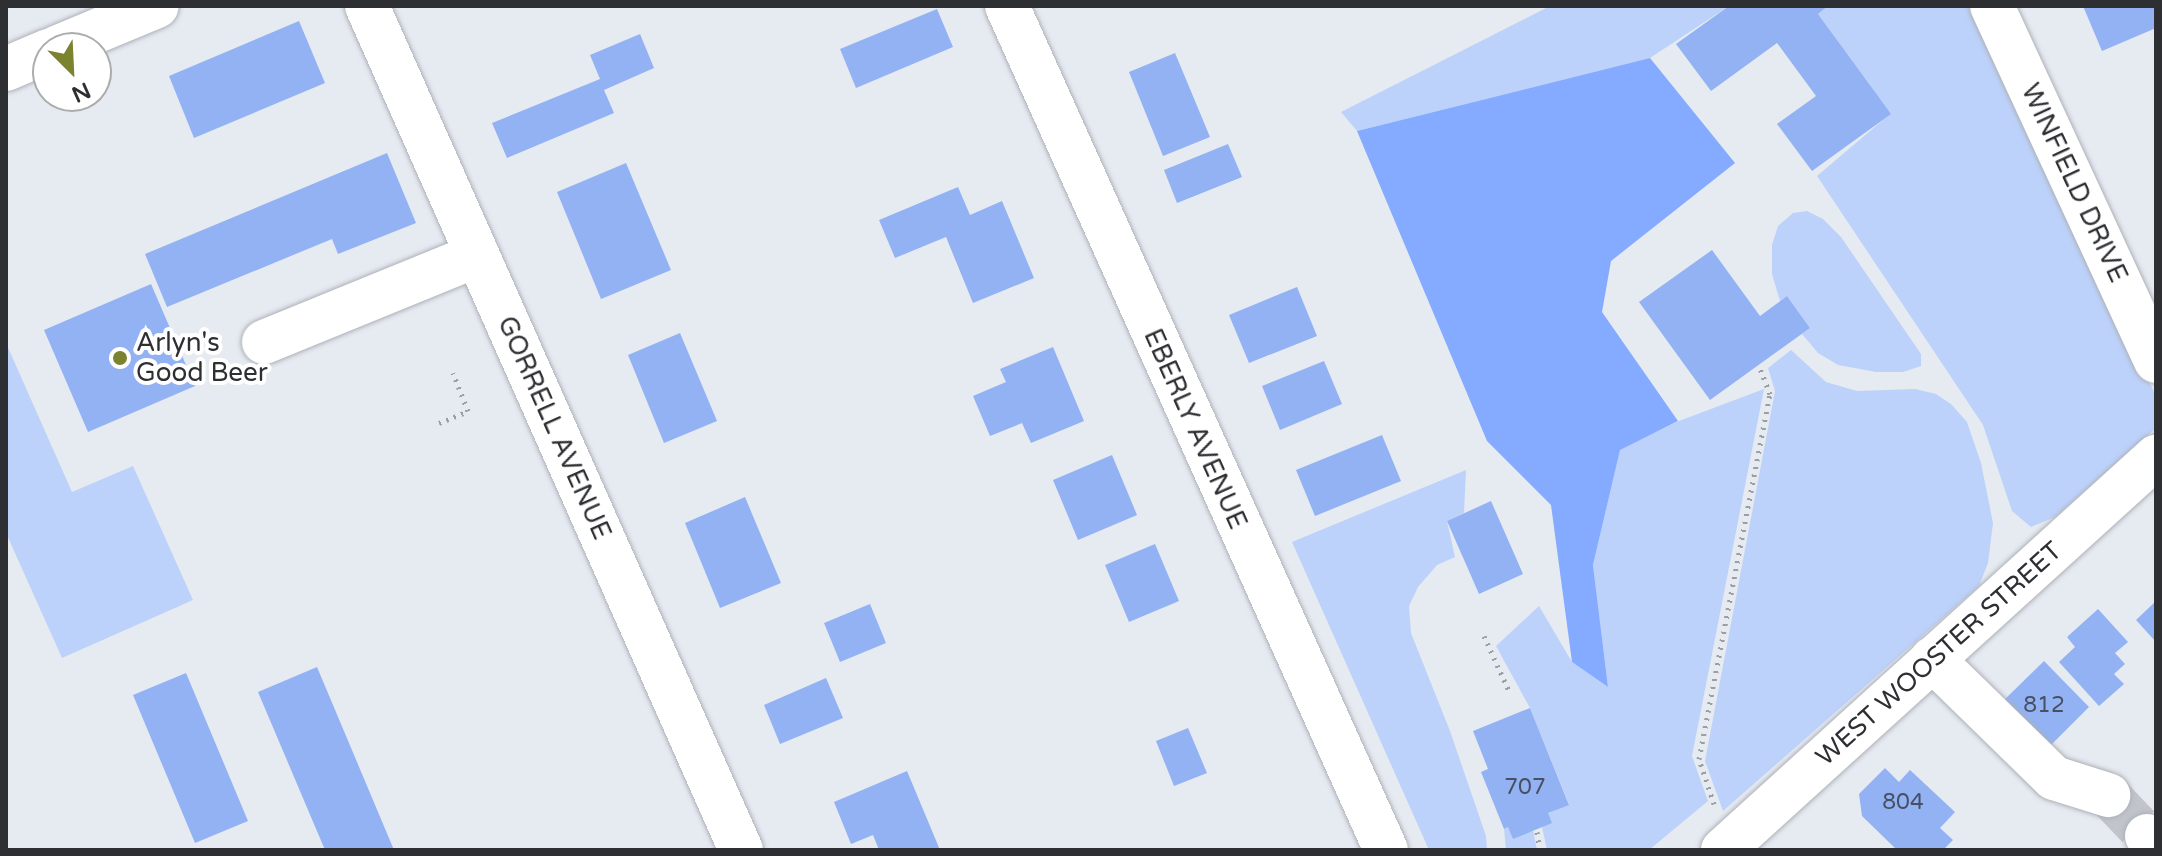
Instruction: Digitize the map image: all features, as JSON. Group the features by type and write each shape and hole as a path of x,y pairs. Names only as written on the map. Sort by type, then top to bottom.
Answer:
{"street":[{"path":"94,32 157,6"},
{"name":"GORRELL AVENUE","path":"367,6 741,850"},
{"name":"EBERLY AVENUE","path":"1007,6 1386,850"},
{"name":"WINFIELD DRIVE","path":"1992,6 2156,361"},
{"path":"6,69 32,58"},
{"path":"264,342 477,255"},
{"name":"WEST WOOSTER STREET","path":"1738,834 2156,457"},
{"path":"1932,659 2054,778 2108,795"}],"path":[{"path":"1738,834 1699,759 1770,394 1759,365"},
{"path":"439,423 468,411 453,373"},
{"path":"1484,636 1510,693"},
{"path":"1537,832 1540,850"}],"shaded area":[{"path":"1550,6 1729,6 1650,58 1357,131 1341,112"},
{"path":"1828,6 1977,6 2155,394 2155,429 2055,517 2031,527 2012,511 1983,425 1817,176 1890,114 1818,14"},
{"path":"1650,58 1735,163 1611,261 1602,312 1678,421 1620,450 1593,565 1608,687 1572,662 1551,505 1487,441 1357,131"},
{"path":"1807,211 1823,219 1841,237 1921,354 1921,366 1903,372 1876,372 1838,365 1818,353 1802,334 1810,328 1787,296 1780,301 1772,274 1772,245 1778,226 1793,213"},
{"path":"6,343 72,492 133,466 193,600 62,658 6,533"},
{"path":"1791,350 1826,382 1857,391 1915,389 1936,394 1951,404 1967,422 1981,463 1993,523 1988,563 1979,586 1723,811 1705,761 1775,391 1768,368"},
{"path":"1764,389 1692,756 1708,801 1649,850 1547,850 1542,827 1548,813 1569,804 1530,708 1496,646 1539,606 1572,662 1608,687 1593,565 1620,449 1679,421"},
{"path":"1466,470 1464,513 1447,521 1455,557 1437,565 1418,587 1409,606 1411,633 1450,731 1486,836 1487,850 1429,850 1292,542"},
{"path":"1504,829 1533,830 1537,850 1506,850"}],"building":[{"path":"1729,6 1828,6 1818,14 1891,114 1812,171 1777,124 1816,96 1777,43 1711,91 1676,44"},
{"path":"2083,6 2156,6 2156,28 2102,51"},
{"path":"937,9 953,47 856,88 840,49"},
{"path":"299,21 325,83 194,138 169,76"},
{"path":"640,34 654,68 604,90 614,113 507,158 492,123 600,79 590,55"},
{"path":"1175,53 1210,137 1163,156 1129,72"},
{"path":"1228,144 1242,177 1177,203 1164,170"},
{"path":"387,153 416,223 338,254 332,239 167,307 145,254"},
{"path":"626,163 671,270 601,299 557,192"},
{"path":"958,187 970,215 1002,201 1034,278 973,303 946,237 895,258 879,220"},
{"path":"1712,250 1760,316 1787,296 1810,328 1710,400 1639,302"},
{"name":"Arlyn's Good Beer","path":"151,284 195,386 88,432 44,330"},
{"path":"1297,287 1317,336 1249,363 1229,315"},
{"path":"680,333 717,421 664,443 628,355"},
{"path":"1053,347 1084,421 1031,443 1022,423 990,436 973,396 1006,382 1000,369"},
{"path":"1324,361 1342,404 1280,430 1262,386"},
{"path":"1382,435 1401,481 1315,516 1296,470"},
{"path":"1112,455 1137,515 1078,540 1053,480"},
{"path":"745,497 781,583 720,608 685,523"},
{"path":"1491,501 1523,574 1479,594 1447,521"},
{"path":"1155,544 1179,601 1129,622 1105,565"},
{"path":"2156,601 2156,642 2136,620"},
{"path":"870,604 886,643 840,662 824,623"},
{"path":"2098,609 2128,642 2115,653 2125,664 2114,674 2124,684 2099,706 2059,662 2075,647 2067,637"},
{"path":"2044,661 2089,707 2044,752 1999,705"},
{"path":"317,667 394,850 325,850 258,692"},
{"path":"186,673 248,821 195,843 133,695"},
{"path":"826,678 843,718 780,744 764,705"},
{"path":"1530,708 1569,805 1548,813 1552,823 1513,839 1508,827 1504,829 1481,772 1488,769 1473,731"},
{"path":"1188,728 1207,773 1174,786 1156,741"},
{"path":"1885,768 1899,782 1910,770 1955,812 1940,828 1953,840 1943,850 1897,850 1862,816 1859,794"},
{"path":"907,771 940,850 879,850 873,835 851,844 834,802"}],"tunnel":[{"path":"2108,795 2147,836"}],"place":[{"name":"Arlyn's Good Beer","path":"120,358"}]}
